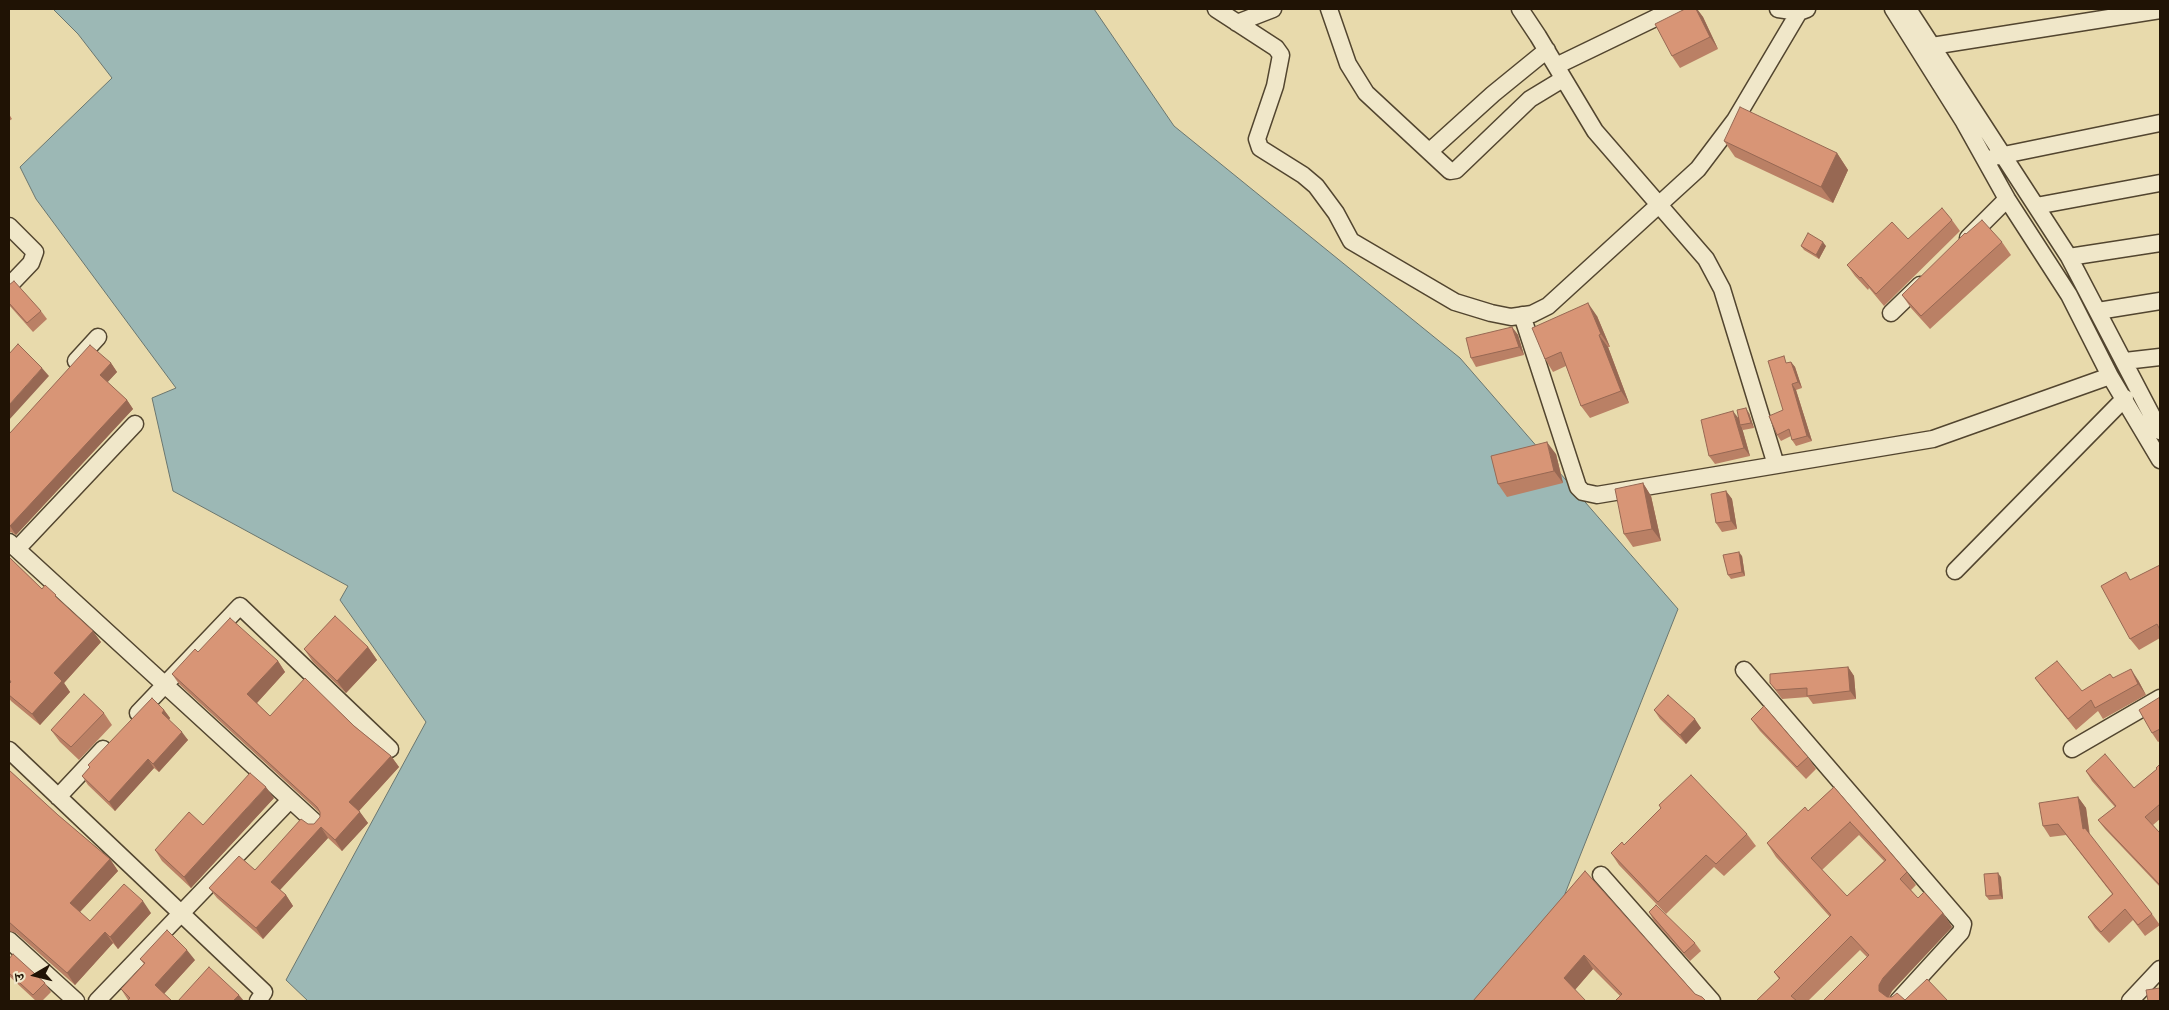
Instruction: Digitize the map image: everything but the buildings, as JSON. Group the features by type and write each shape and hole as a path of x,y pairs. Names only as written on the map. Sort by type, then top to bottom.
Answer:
{"street":[{"path":"1216,9 1276,48 1282,58 1275,86 1257,138 1260,148 1303,175 1316,186 1336,213 1351,241 1455,302 1491,314 1511,317 1532,314 1548,306 1698,169 1717,147 1735,120 1803,10 1778,9"},
{"path":"1237,23 1273,9"},
{"path":"1329,9 1348,64 1366,93 1450,171 1456,170 1520,107 1559,72 1674,9"},
{"path":"1520,9 1547,50 1594,132 1659,203 1706,259 1722,289 1776,465"},
{"path":"1893,9 1964,122 2007,199 2069,295 2110,376 2125,398 2160,460"},
{"path":"1908,9 2036,206 2050,231 2069,257 2160,431"},
{"path":"1932,46 2160,10"},
{"path":"1430,151 1493,94 1547,50"},
{"path":"1985,160 2002,154 2160,123"},
{"path":"2036,206 2160,183"},
{"path":"1954,252 2007,199"},
{"path":"9,226 34,252 31,263 9,286"},
{"path":"2069,257 2160,243"},
{"path":"1891,313 1933,272"},
{"path":"2098,311 2160,301"},
{"path":"1522,315 1578,487 1584,492 1604,495 1933,439 2110,376"},
{"path":"66,372 98,337"},
{"path":"2125,362 2160,357"},
{"path":"1955,571 2125,398"},
{"path":"134,424 13,546 318,825"},
{"path":"125,727 240,606 390,749"},
{"path":"1744,670 1962,922 1963,928 1961,932 1898,1001"},
{"path":"2072,749 2160,698"},
{"path":"58,797 111,741"},
{"path":"9,750 264,992 258,1001"},
{"path":"96,1001 290,800"},
{"path":"1602,875 1712,1001"},
{"path":"9,940 76,1001"},
{"path":"2130,1001 2160,969"}],"water":[{"path":"53,9 1094,9 1174,126 1460,358 1678,609 1551,929 1513,1001 308,1001 286,980 426,722 340,600 348,586 173,491 152,398 176,388 36,199 20,167 112,78 78,34"}]}
